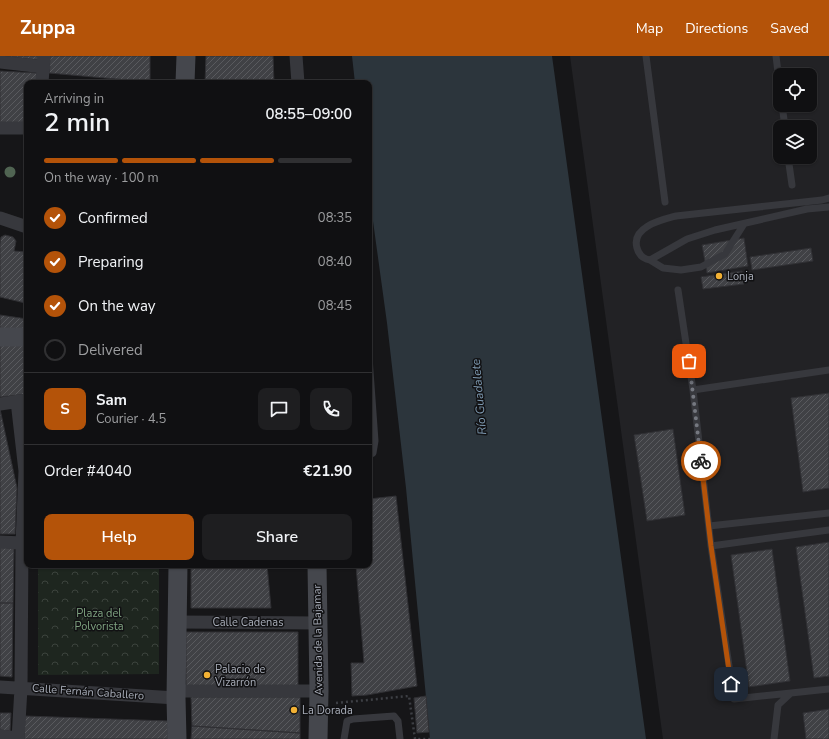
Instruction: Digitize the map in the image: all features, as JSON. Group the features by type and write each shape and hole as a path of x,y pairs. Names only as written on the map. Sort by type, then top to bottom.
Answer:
{"street":[{"path":"185,80 186,56"},
{"path":"296,56 298,80"},
{"path":"0,62 44,61 42,80"},
{"path":"0,128 24,128"},
{"path":"0,133 24,133"},
{"path":"0,218 24,226"},
{"path":"0,337 24,337"},
{"path":"0,404 22,401 24,447"},
{"path":"0,542 24,543 21,688 18,738 0,736"},
{"path":"177,739 176,694 178,568"},
{"name":"Avenida de la Bajamar","path":"317,568 319,691 318,739"},
{"name":"Calle Cadenas","path":"177,622 318,623"},
{"name":"Calle Fernán Caballero","path":"0,687 176,694 319,691"}],"lane":[{"path":"646,56 665,202"},
{"path":"776,56 777,68"},
{"path":"789,164 792,185"},
{"path":"744,224 725,254 701,267 681,270 663,268 650,260 644,259 638,252 636,243 640,233 649,225 660,220 676,216 829,198"},
{"path":"650,260 687,239 715,230 807,209 829,207"},
{"path":"678,290 693,390 711,546 734,699 829,689"},
{"path":"693,390 829,370"},
{"path":"372,398 375,441 372,454"},
{"path":"709,526 829,513"},
{"path":"711,546 829,530"},
{"path":"774,739 778,705 791,694"},
{"path":"344,739 347,721 353,719 394,716 398,721 400,739"}],"shaded area":[{"path":"570,56 829,56 829,739 663,739"}],"green space":[{"name":"Plaza del Polvorista","path":"38,568 159,568 159,674 38,675"}],"water":[{"name":"Río Guadalete","path":"352,56 552,56 646,739 430,739 406,488 387,323 372,214 372,80 355,80"}],"building":[{"path":"0,56 39,56 39,60"},
{"path":"50,56 150,56 150,80 128,80 49,73"},
{"path":"206,56 273,56 274,80 205,80"},
{"path":"0,71 37,73 36,80 24,80 24,125 0,123"},
{"path":"5,235 13,237 16,241 14,251 24,252 24,303 0,297 1,237"},
{"path":"744,238 748,266 707,273 702,245"},
{"path":"811,248 813,261 752,270 750,257"},
{"path":"742,271 744,284 703,289 701,277"},
{"path":"0,315 24,319 24,332 0,332"},
{"path":"0,344 24,345 24,394 0,397"},
{"path":"829,393 829,488 803,492 791,398"},
{"path":"0,409 17,488 15,534 0,534"},
{"path":"673,429 685,515 647,521 634,435"},
{"path":"396,496 417,686 367,695 352,696 351,663 364,663 356,568 372,568 372,499"},
{"path":"829,542 829,676 814,678 796,547"},
{"path":"0,547 14,548 13,603 0,603"},
{"path":"772,549 790,681 749,687 731,555"},
{"path":"191,568 267,568 271,608 191,608"},
{"path":"0,603 13,603 12,677 0,676"},
{"path":"186,632 298,632 298,686 186,686"},
{"path":"426,696 429,732 417,733 414,698"},
{"path":"191,697 300,697 300,733 192,726"},
{"path":"829,709 829,739 806,739 803,713"},
{"path":"0,713 11,713 10,731 0,730"},
{"path":"25,716 168,721 168,739 24,739"},
{"path":"192,726 300,733 300,739 191,739"}],"way so far":[{"path":"689,361 701,461"}],"place":[{"name":"Lonja","path":"719,276"},
{"name":"Palacio de Vizarrón","path":"207,675"},
{"name":"La Dorada","path":"294,710"}],"route":[{"path":"701,461 711,546 731,684"}]}
